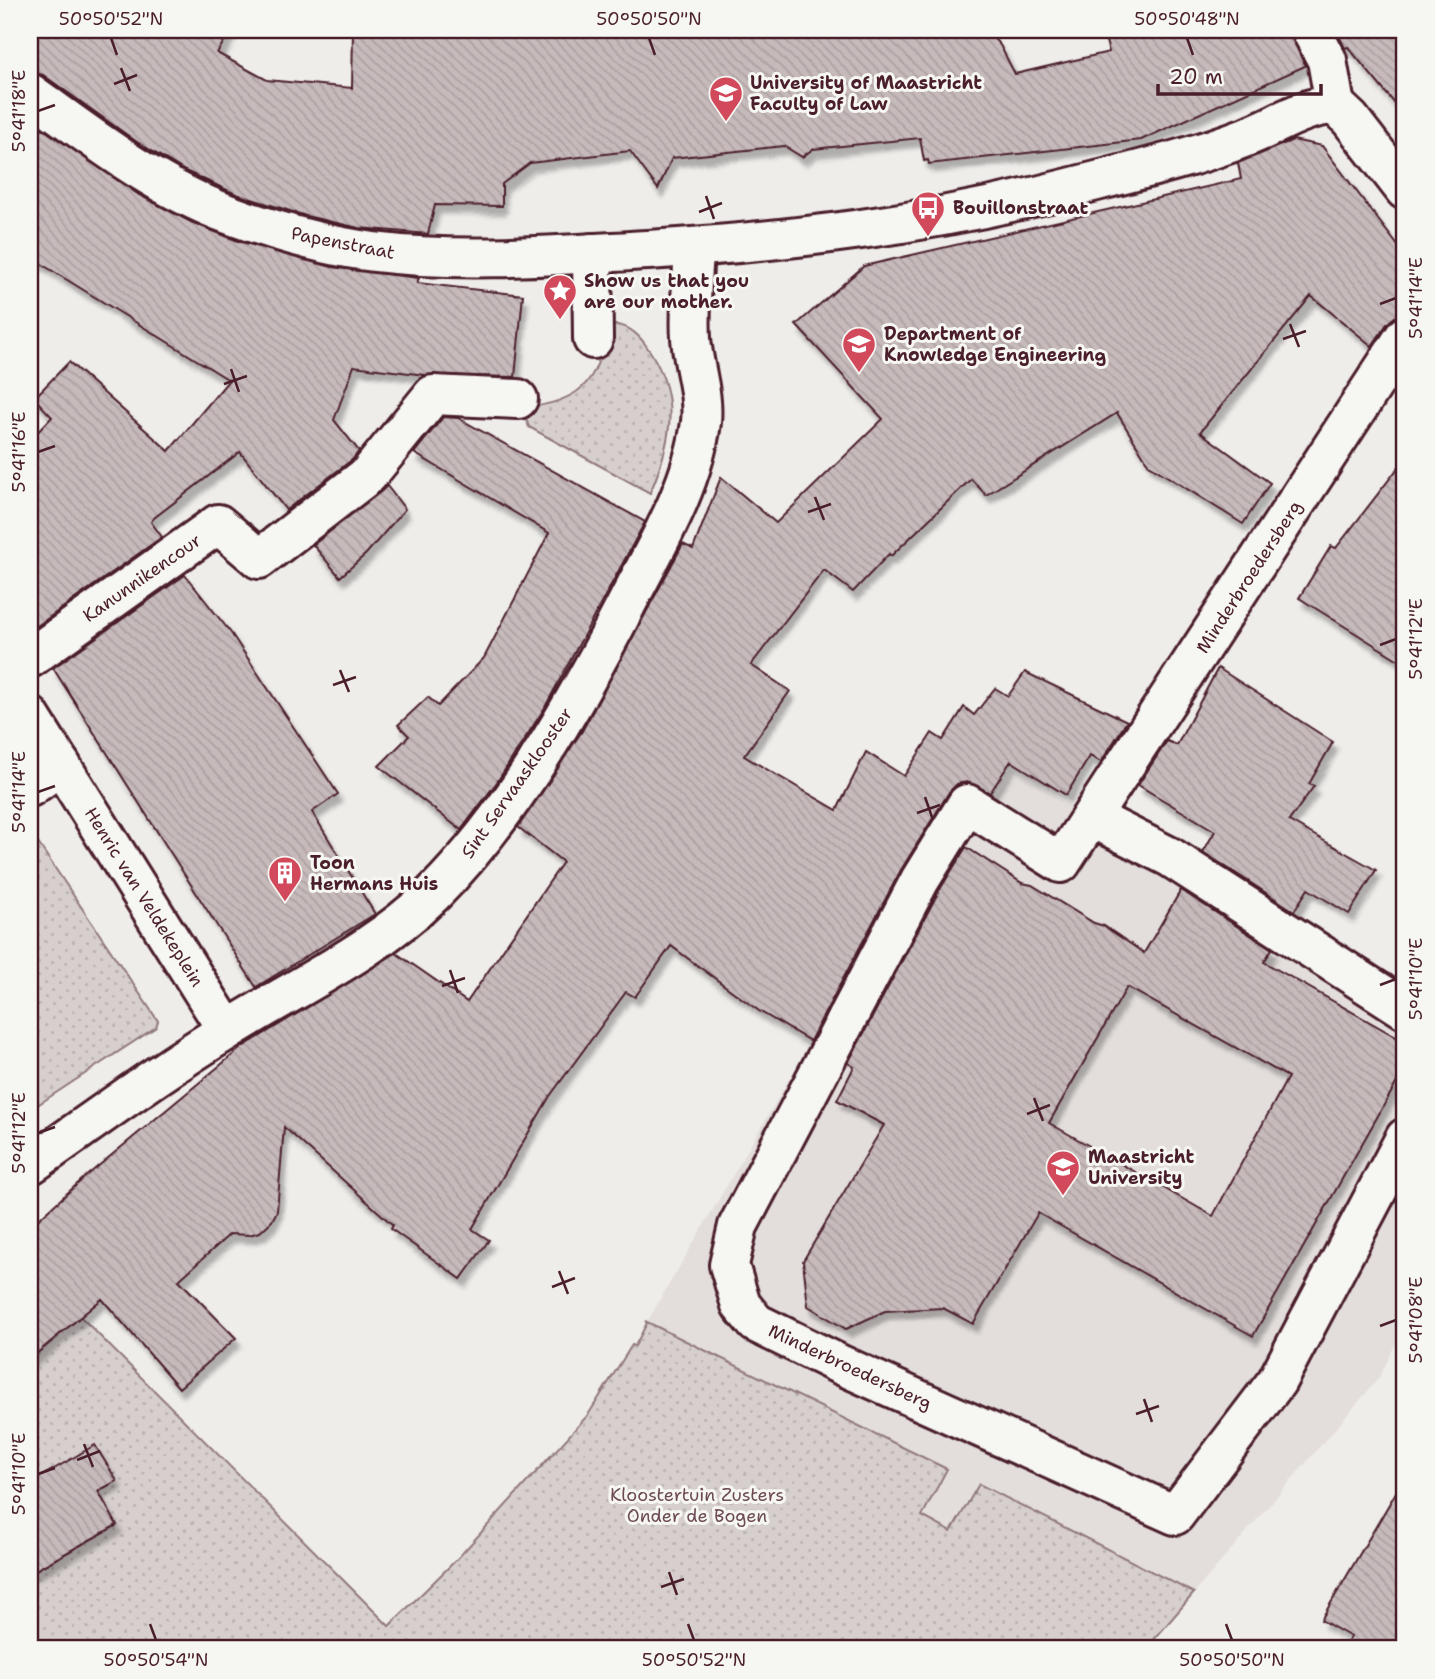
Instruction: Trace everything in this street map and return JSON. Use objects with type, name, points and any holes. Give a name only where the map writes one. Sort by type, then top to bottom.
[{"type":"street","points":[[1311,30],[1327,60],[1335,105],[1350,119],[1405,190]]},
{"type":"street","name":"Papenstraat","points":[[30,93],[160,182],[231,215],[302,237],[373,252],[443,256],[592,253],[694,247]]},
{"type":"street","points":[[694,247],[866,230],[1028,199],[1174,160],[1246,137],[1309,109],[1335,105]]},
{"type":"street","name":"Sint Servaasklooster","points":[[30,1165],[227,1030],[379,937],[432,895],[475,847],[554,734],[598,659],[663,532],[691,464],[701,421],[700,381],[691,339],[694,247]]},
{"type":"street","points":[[592,253],[593,340]]},
{"type":"street","name":"Minderbroedersberg","points":[[1405,336],[1093,818],[1061,863],[967,804],[920,880],[738,1226],[729,1265],[741,1305],[756,1323],[839,1364],[1175,1515],[1277,1381],[1311,1311],[1405,1138]]},
{"type":"street","name":"Kanunnikencour","points":[[30,658],[218,524],[259,559],[368,475],[433,395],[517,399]]},
{"type":"street","name":"Henric van Veldekeplein","points":[[30,716],[227,1030]]},
{"type":"street","points":[[30,787],[61,765]]},
{"type":"street","points":[[1093,818],[1170,857],[1405,1009]]},
{"type":"shaded area","name":"Maastricht University","points":[[1015,769],[1095,822],[1189,872],[1405,1031],[1405,1325],[1379,1378],[1194,1593],[980,1484],[951,1532],[922,1516],[946,1469],[647,1322],[961,785],[971,794],[989,802]]},
{"type":"green space","points":[[614,325],[631,330],[645,344],[664,380],[668,398],[668,435],[650,493],[529,427],[522,408],[557,401],[582,387],[598,363],[605,328]]},
{"type":"green space","points":[[30,831],[158,1021],[156,1027],[30,1110]]},
{"type":"green space","name":"Kloostertuin Zusters Onder de Bogen","points":[[68,1304],[389,1626],[457,1559],[588,1415],[632,1345],[635,1346],[647,1323],[645,1321],[947,1469],[922,1516],[951,1532],[979,1484],[1194,1593],[1146,1649],[757,1649],[729,1643],[702,1649],[30,1649],[30,1573],[117,1525],[98,1491],[116,1481],[96,1447],[30,1483],[30,1359],[58,1337],[46,1322]]},
{"type":"building","points":[[30,30],[231,30],[217,53],[267,80],[352,88],[353,30],[986,30],[1000,45],[1015,74],[1109,52],[1103,30],[1289,30],[1305,66],[1141,140],[929,164],[928,160],[924,161],[920,138],[813,149],[802,157],[784,146],[672,158],[658,189],[630,151],[530,163],[502,184],[502,206],[435,205],[428,234],[359,228],[306,216],[236,194],[185,171],[137,142],[43,75],[30,72]]},
{"type":"building","points":[[1336,30],[1405,30],[1405,116],[1348,47],[1345,48]]},
{"type":"building","points":[[30,120],[139,195],[191,222],[238,241],[332,267],[419,278],[417,283],[523,295],[515,377],[425,375],[354,366],[334,420],[359,451],[353,459],[286,510],[240,452],[154,518],[151,522],[162,537],[30,631],[30,440],[52,417],[34,398],[69,362],[169,451],[229,380],[30,257]]},
{"type":"building","points":[[1293,140],[1322,146],[1405,255],[1405,314],[1395,317],[1387,324],[1372,346],[1311,296],[1200,432],[1270,483],[1243,524],[1149,465],[1117,413],[986,495],[971,479],[891,556],[889,554],[853,592],[824,570],[751,665],[790,691],[744,756],[837,810],[866,752],[904,776],[932,733],[943,740],[964,707],[974,715],[995,688],[1008,696],[1025,672],[1127,721],[1101,762],[1090,756],[1066,795],[1011,761],[990,793],[967,782],[957,784],[949,792],[901,870],[810,1041],[759,1011],[671,946],[635,997],[626,992],[550,1096],[472,1229],[489,1240],[461,1279],[391,1229],[393,1225],[284,1127],[277,1211],[272,1221],[260,1232],[249,1235],[230,1234],[179,1280],[236,1338],[179,1388],[102,1299],[30,1359],[30,1227],[84,1178],[241,1048],[396,953],[467,1002],[563,862],[518,827],[582,731],[683,544],[693,549],[721,477],[776,523],[883,419],[796,325],[864,266],[1241,179],[1238,163]]},
{"type":"building","points":[[443,417],[458,418],[645,522],[544,709],[497,782],[461,830],[379,766],[409,736],[398,725],[428,697],[438,706],[484,658],[549,533],[414,453]]},
{"type":"building","points":[[1405,459],[1405,664],[1299,598],[1331,546],[1336,548]]},
{"type":"building","points":[[387,486],[405,509],[366,554],[340,577],[313,545]]},
{"type":"building","points":[[185,575],[231,633],[338,794],[312,812],[375,914],[256,987],[53,668]]},
{"type":"building","points":[[1218,668],[1333,742],[1309,784],[1314,786],[1289,821],[1376,870],[1349,914],[1308,889],[1294,911],[1203,852],[1215,831],[1138,785],[1167,741],[1177,745]]},
{"type":"building","points":[[966,847],[1022,883],[1032,885],[1094,923],[1104,926],[1144,953],[1181,890],[1272,949],[1264,962],[1405,1042],[1405,1068],[1253,1336],[1038,1213],[973,1324],[943,1308],[885,1311],[846,1329],[808,1306],[803,1261],[884,1125],[837,1100],[854,1067],[848,1063],[939,891]],"holes":[[[1127,987],[1288,1077],[1213,1216],[1049,1123]]]},
{"type":"building","points":[[95,1445],[117,1481],[98,1491],[117,1525],[30,1573],[30,1483]]},
{"type":"building","points":[[1405,1477],[1405,1649],[1343,1649],[1351,1637],[1321,1620]]},
{"type":"place","name":"University of Maastricht Faculty of Law","points":[[726,123]]},
{"type":"place","name":"Bouillonstraat","points":[[928,238]]},
{"type":"place","name":"Show us that you are our mother.","points":[[560,321]]},
{"type":"place","name":"Department of Knowledge Engineering","points":[[859,374]]},
{"type":"place","name":"Toon Hermans Huis","points":[[285,903]]},
{"type":"place","name":"Maastricht University","points":[[1063,1197]]}]
